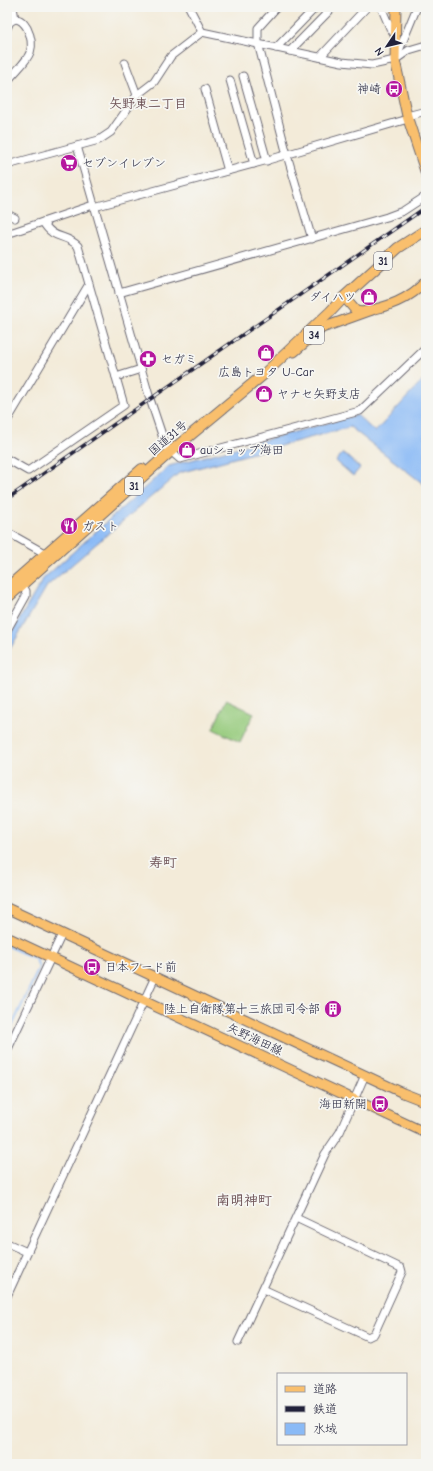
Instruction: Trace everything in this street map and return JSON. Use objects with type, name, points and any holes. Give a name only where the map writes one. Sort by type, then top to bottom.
[{"type":"highway","name":"国道31号","points":[[7,598],[20,581],[46,554],[168,450],[263,375],[344,297],[398,248],[426,230]]},
{"type":"highway","name":"国道31号","points":[[7,588],[20,581],[256,373],[327,308],[344,297]]},
{"type":"main road","points":[[396,7],[395,60],[407,118],[426,174]]},
{"type":"main road","name":"34","points":[[263,375],[322,328],[398,302],[419,289],[426,281]]},
{"type":"main road","name":"34","points":[[344,297],[356,310],[362,312],[372,310]]},
{"type":"main road","name":"矢野海田線","points":[[7,908],[426,1102]]},
{"type":"main road","name":"矢野海田線","points":[[7,937],[354,1098],[426,1134]]},
{"type":"street","points":[[13,7],[15,19]]},
{"type":"street","points":[[189,7],[202,32]]},
{"type":"street","points":[[277,7],[258,28],[258,43],[287,155],[312,239]]},
{"type":"street","points":[[276,48],[316,7]]},
{"type":"street","points":[[290,51],[333,7]]},
{"type":"street","points":[[320,57],[367,7]]},
{"type":"street","points":[[381,7],[390,28],[396,35]]},
{"type":"street","points":[[395,60],[417,7]]},
{"type":"street","points":[[7,28],[10,22],[15,19],[21,20],[33,45],[32,49],[7,82]]},
{"type":"street","points":[[7,165],[99,140],[107,136],[127,111],[136,95],[154,82],[172,56],[202,32],[320,57],[372,65],[395,60],[408,50],[426,45]]},
{"type":"street","points":[[125,64],[136,95]]},
{"type":"street","points":[[243,76],[267,161]]},
{"type":"street","points":[[230,80],[254,164]]},
{"type":"street","points":[[205,89],[228,171]]},
{"type":"street","points":[[7,234],[94,206],[267,161],[426,111]]},
{"type":"street","points":[[77,146],[141,369],[168,450],[180,459],[360,412],[426,348]]},
{"type":"street","points":[[119,293],[387,217],[403,210],[426,196]]},
{"type":"street","points":[[7,214],[15,218]]},
{"type":"street","points":[[7,459],[28,471],[124,405],[78,246],[74,242],[49,232],[43,222]]},
{"type":"street","points":[[7,421],[89,284]]},
{"type":"street","points":[[116,377],[141,369]]},
{"type":"street","points":[[7,532],[46,554]]},
{"type":"street","points":[[7,630],[26,594],[20,581]]},
{"type":"street","points":[[7,598],[16,602],[19,609]]},
{"type":"street","points":[[7,1051],[62,934]]},
{"type":"street","points":[[7,1296],[155,977]]},
{"type":"street","points":[[238,1342],[326,1154],[340,1132],[365,1075]]},
{"type":"street","points":[[263,1288],[368,1337],[374,1334],[402,1272],[401,1268],[296,1218]]},
{"type":"street","points":[[7,1243],[27,1252]]},
{"type":"green space","points":[[226,700],[254,713],[240,742],[213,729]]},
{"type":"water","points":[[426,377],[426,486],[350,427],[179,473],[47,586],[7,654],[7,641],[43,579],[169,466],[357,415],[375,432]]},
{"type":"water","points":[[343,453],[360,468],[353,476],[336,461]]},
{"type":"waterway","points":[[7,946],[36,959],[39,968],[7,1037]]},
{"type":"railway","points":[[7,499],[426,207]]},
{"type":"place","name":"神崎","points":[[394,89]]},
{"type":"place","name":"セブンイレブン","points":[[69,163]]},
{"type":"place","name":"ダイハツ","points":[[369,297]]},
{"type":"place","name":"広島トヨタ U-Car","points":[[266,353]]},
{"type":"place","name":"セガミ","points":[[148,359]]},
{"type":"place","name":"ヤナセ矢野支店","points":[[264,394]]},
{"type":"place","name":"auショップ海田","points":[[187,450]]},
{"type":"place","name":"ガスト","points":[[69,526]]},
{"type":"place","name":"日本フード前","points":[[92,967]]},
{"type":"place","name":"陸上自衛隊第十三旅団司令部","points":[[333,1009]]},
{"type":"place","name":"海田新開","points":[[380,1104]]},
{"type":"district","name":"矢野東二丁目","points":[[148,103]]},
{"type":"district","name":"寿町","points":[[163,862]]},
{"type":"district","name":"南明神町","points":[[244,1200]]}]
